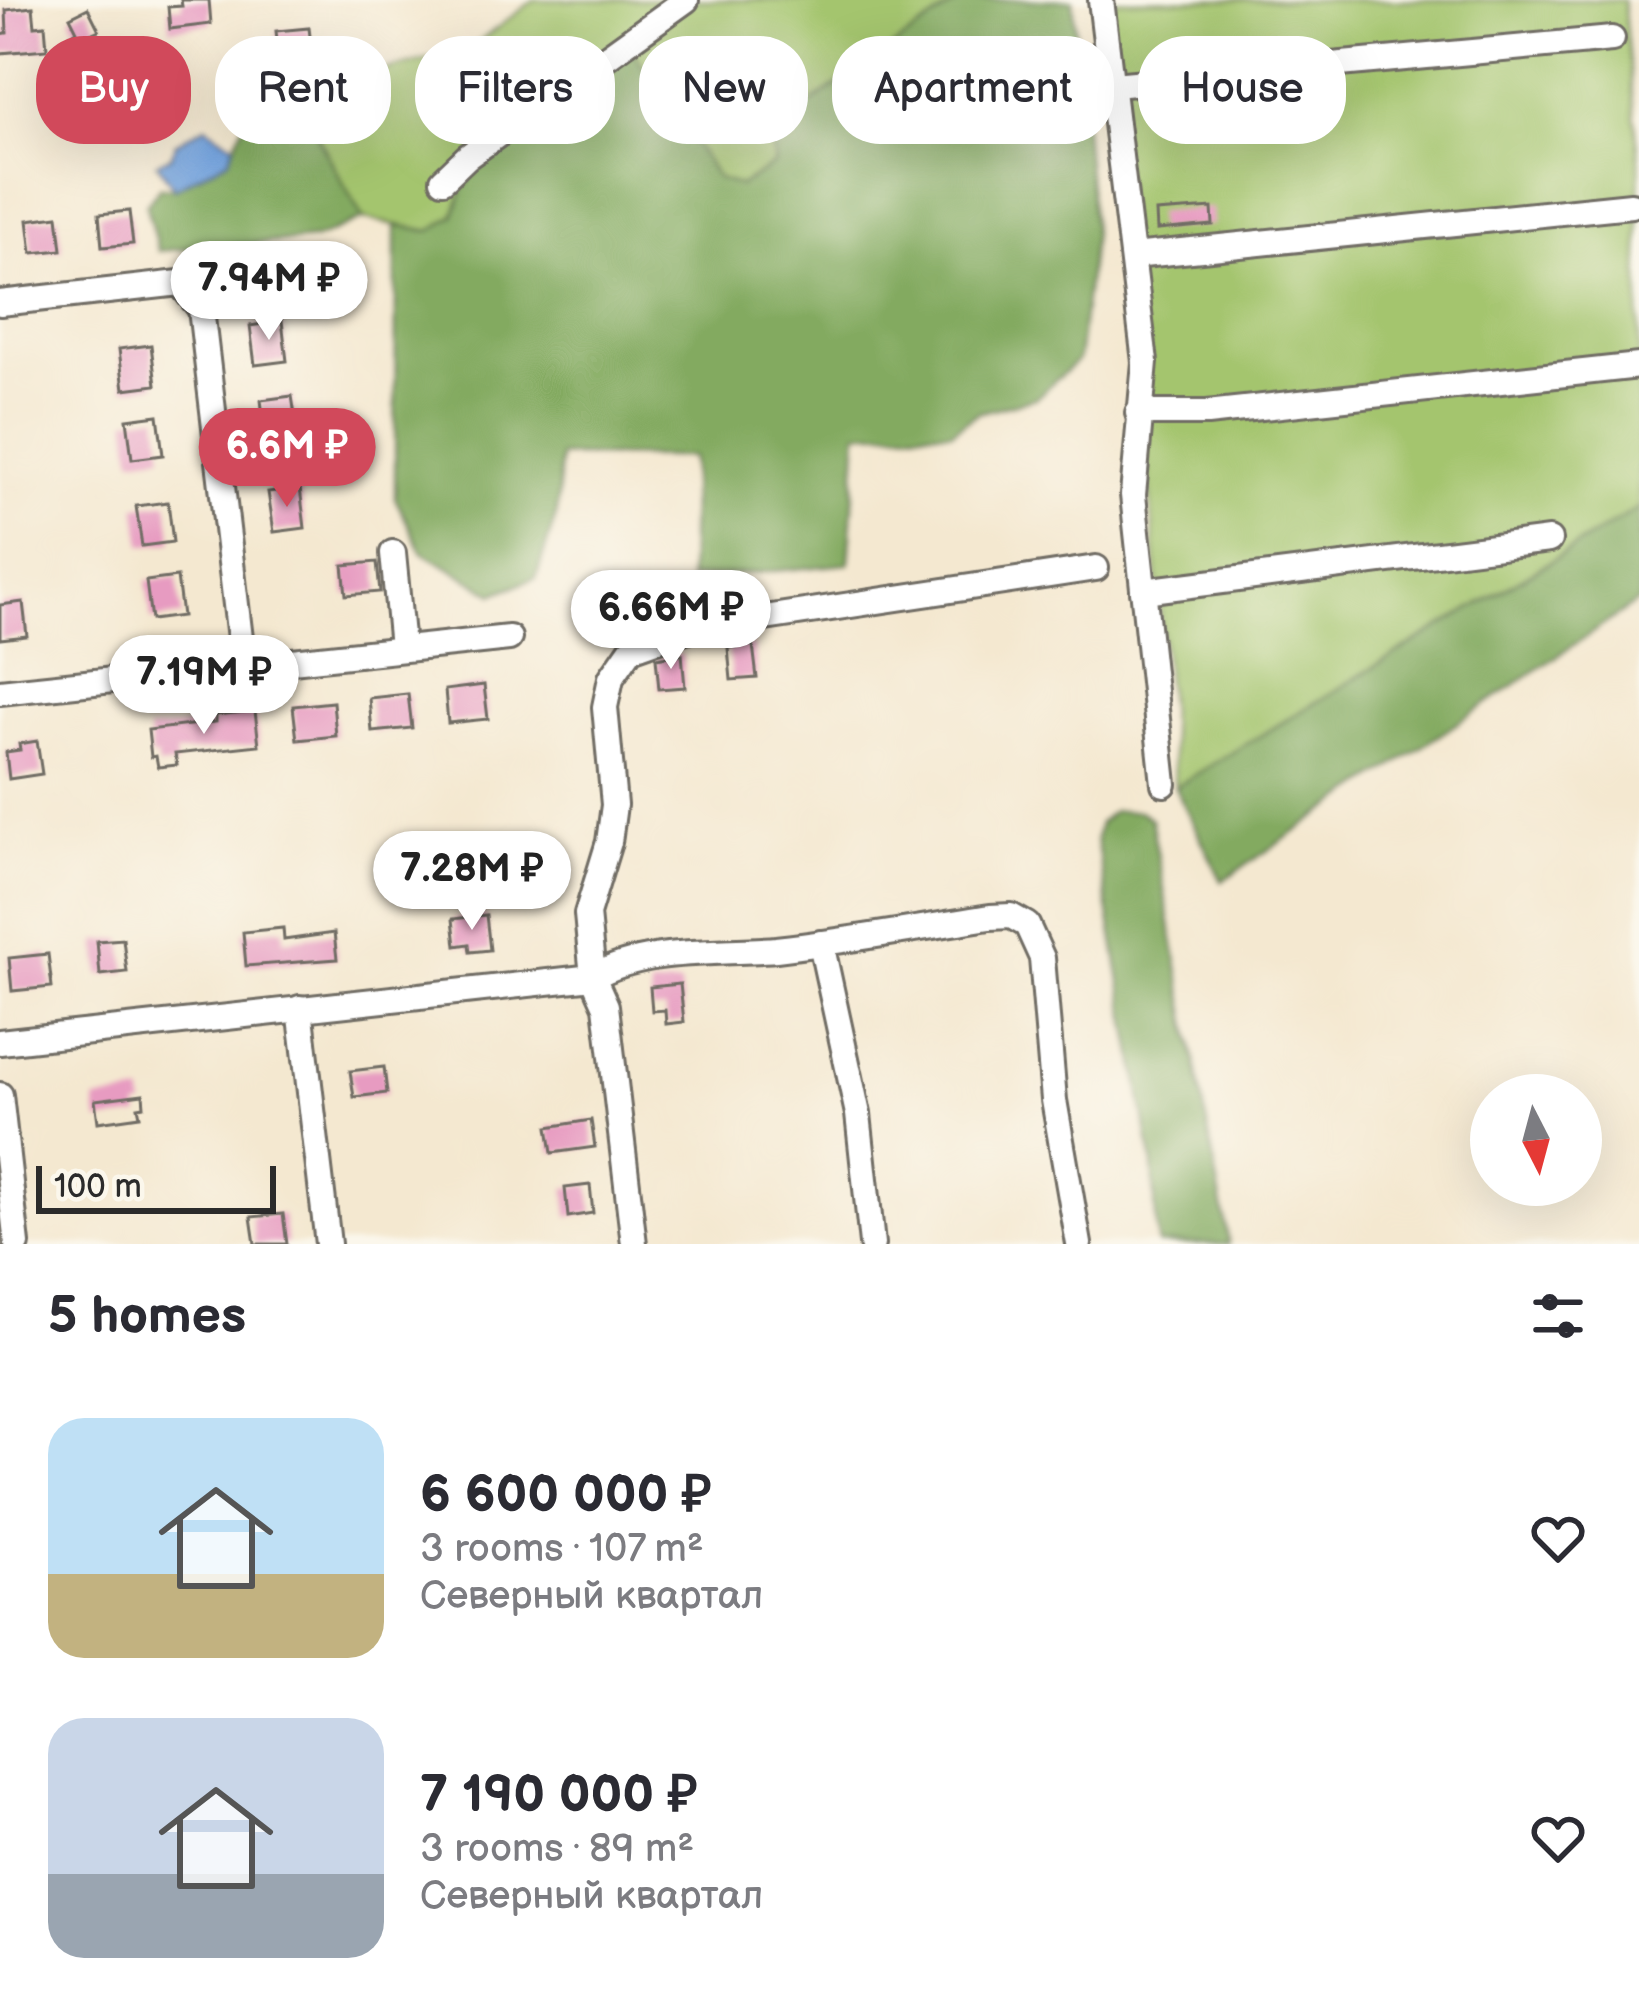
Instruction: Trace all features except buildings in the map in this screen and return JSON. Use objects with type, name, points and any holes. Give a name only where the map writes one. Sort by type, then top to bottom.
[{"type":"street","points":[[443,180],[467,157],[686,0]]},
{"type":"street","points":[[1101,0],[1106,36]]},
{"type":"street","points":[[1114,85],[1612,39]]},
{"type":"street","points":[[1114,94],[1145,362],[1133,495],[1164,784]]},
{"type":"street","points":[[1133,256],[1631,205]]},
{"type":"street","points":[[0,303],[180,283],[202,309],[243,664]]},
{"type":"street","points":[[1138,413],[1207,413],[1639,366]]},
{"type":"street","points":[[1143,591],[1549,540]]},
{"type":"street","points":[[393,553],[402,647]]},
{"type":"street","points":[[634,1244],[610,1029],[602,991],[593,977],[587,914],[609,842],[614,805],[605,707],[611,678],[631,649],[685,630],[1096,568]]},
{"type":"street","points":[[0,692],[508,638]]},
{"type":"street","points":[[0,1042],[593,977],[608,968],[650,959],[821,943],[1011,916],[1027,925],[1042,958],[1054,1100],[1079,1244]]},
{"type":"street","points":[[821,943],[859,1114],[872,1244]]},
{"type":"street","points":[[299,1008],[328,1244]]},
{"type":"street","points":[[0,1095],[17,1244]]},
{"type":"green space","points":[[534,0],[962,0],[909,36],[832,36],[832,88],[808,105],[808,36],[639,36],[639,61],[628,45],[615,54],[615,36],[487,36]]},
{"type":"green space","points":[[962,0],[1073,0],[1076,36],[909,36]]},
{"type":"green space","points":[[1108,0],[1623,0],[1639,161],[1639,508],[1175,787],[1114,36]]},
{"type":"green space","points":[[629,45],[639,60],[639,144],[695,144],[718,179],[740,186],[775,164],[773,144],[808,144],[808,105],[832,88],[832,144],[1085,144],[1093,233],[1078,360],[1036,398],[977,413],[952,431],[858,432],[849,564],[689,579],[692,457],[560,456],[557,513],[536,578],[494,594],[422,552],[395,498],[396,225],[430,231],[454,216],[475,156],[492,144],[615,144],[615,55]]},
{"type":"green space","points":[[415,63],[415,144],[492,144],[475,156],[454,216],[430,231],[363,219],[322,144],[391,144],[391,69]]},
{"type":"green space","points":[[235,144],[322,144],[363,219],[316,239],[158,251],[146,205],[160,187],[175,188],[229,159]]},
{"type":"green space","points":[[694,144],[773,144],[775,164],[740,186],[718,179]]},
{"type":"green space","points":[[1639,508],[1639,601],[1222,881],[1175,787]]},
{"type":"green space","points":[[1113,811],[1139,811],[1151,819],[1229,1244],[1157,1244],[1153,1166],[1096,839],[1099,823]]},
{"type":"water","points":[[206,126],[215,132],[215,144],[235,145],[229,159],[174,188],[157,163],[172,156],[175,144],[191,144],[191,134]]}]
